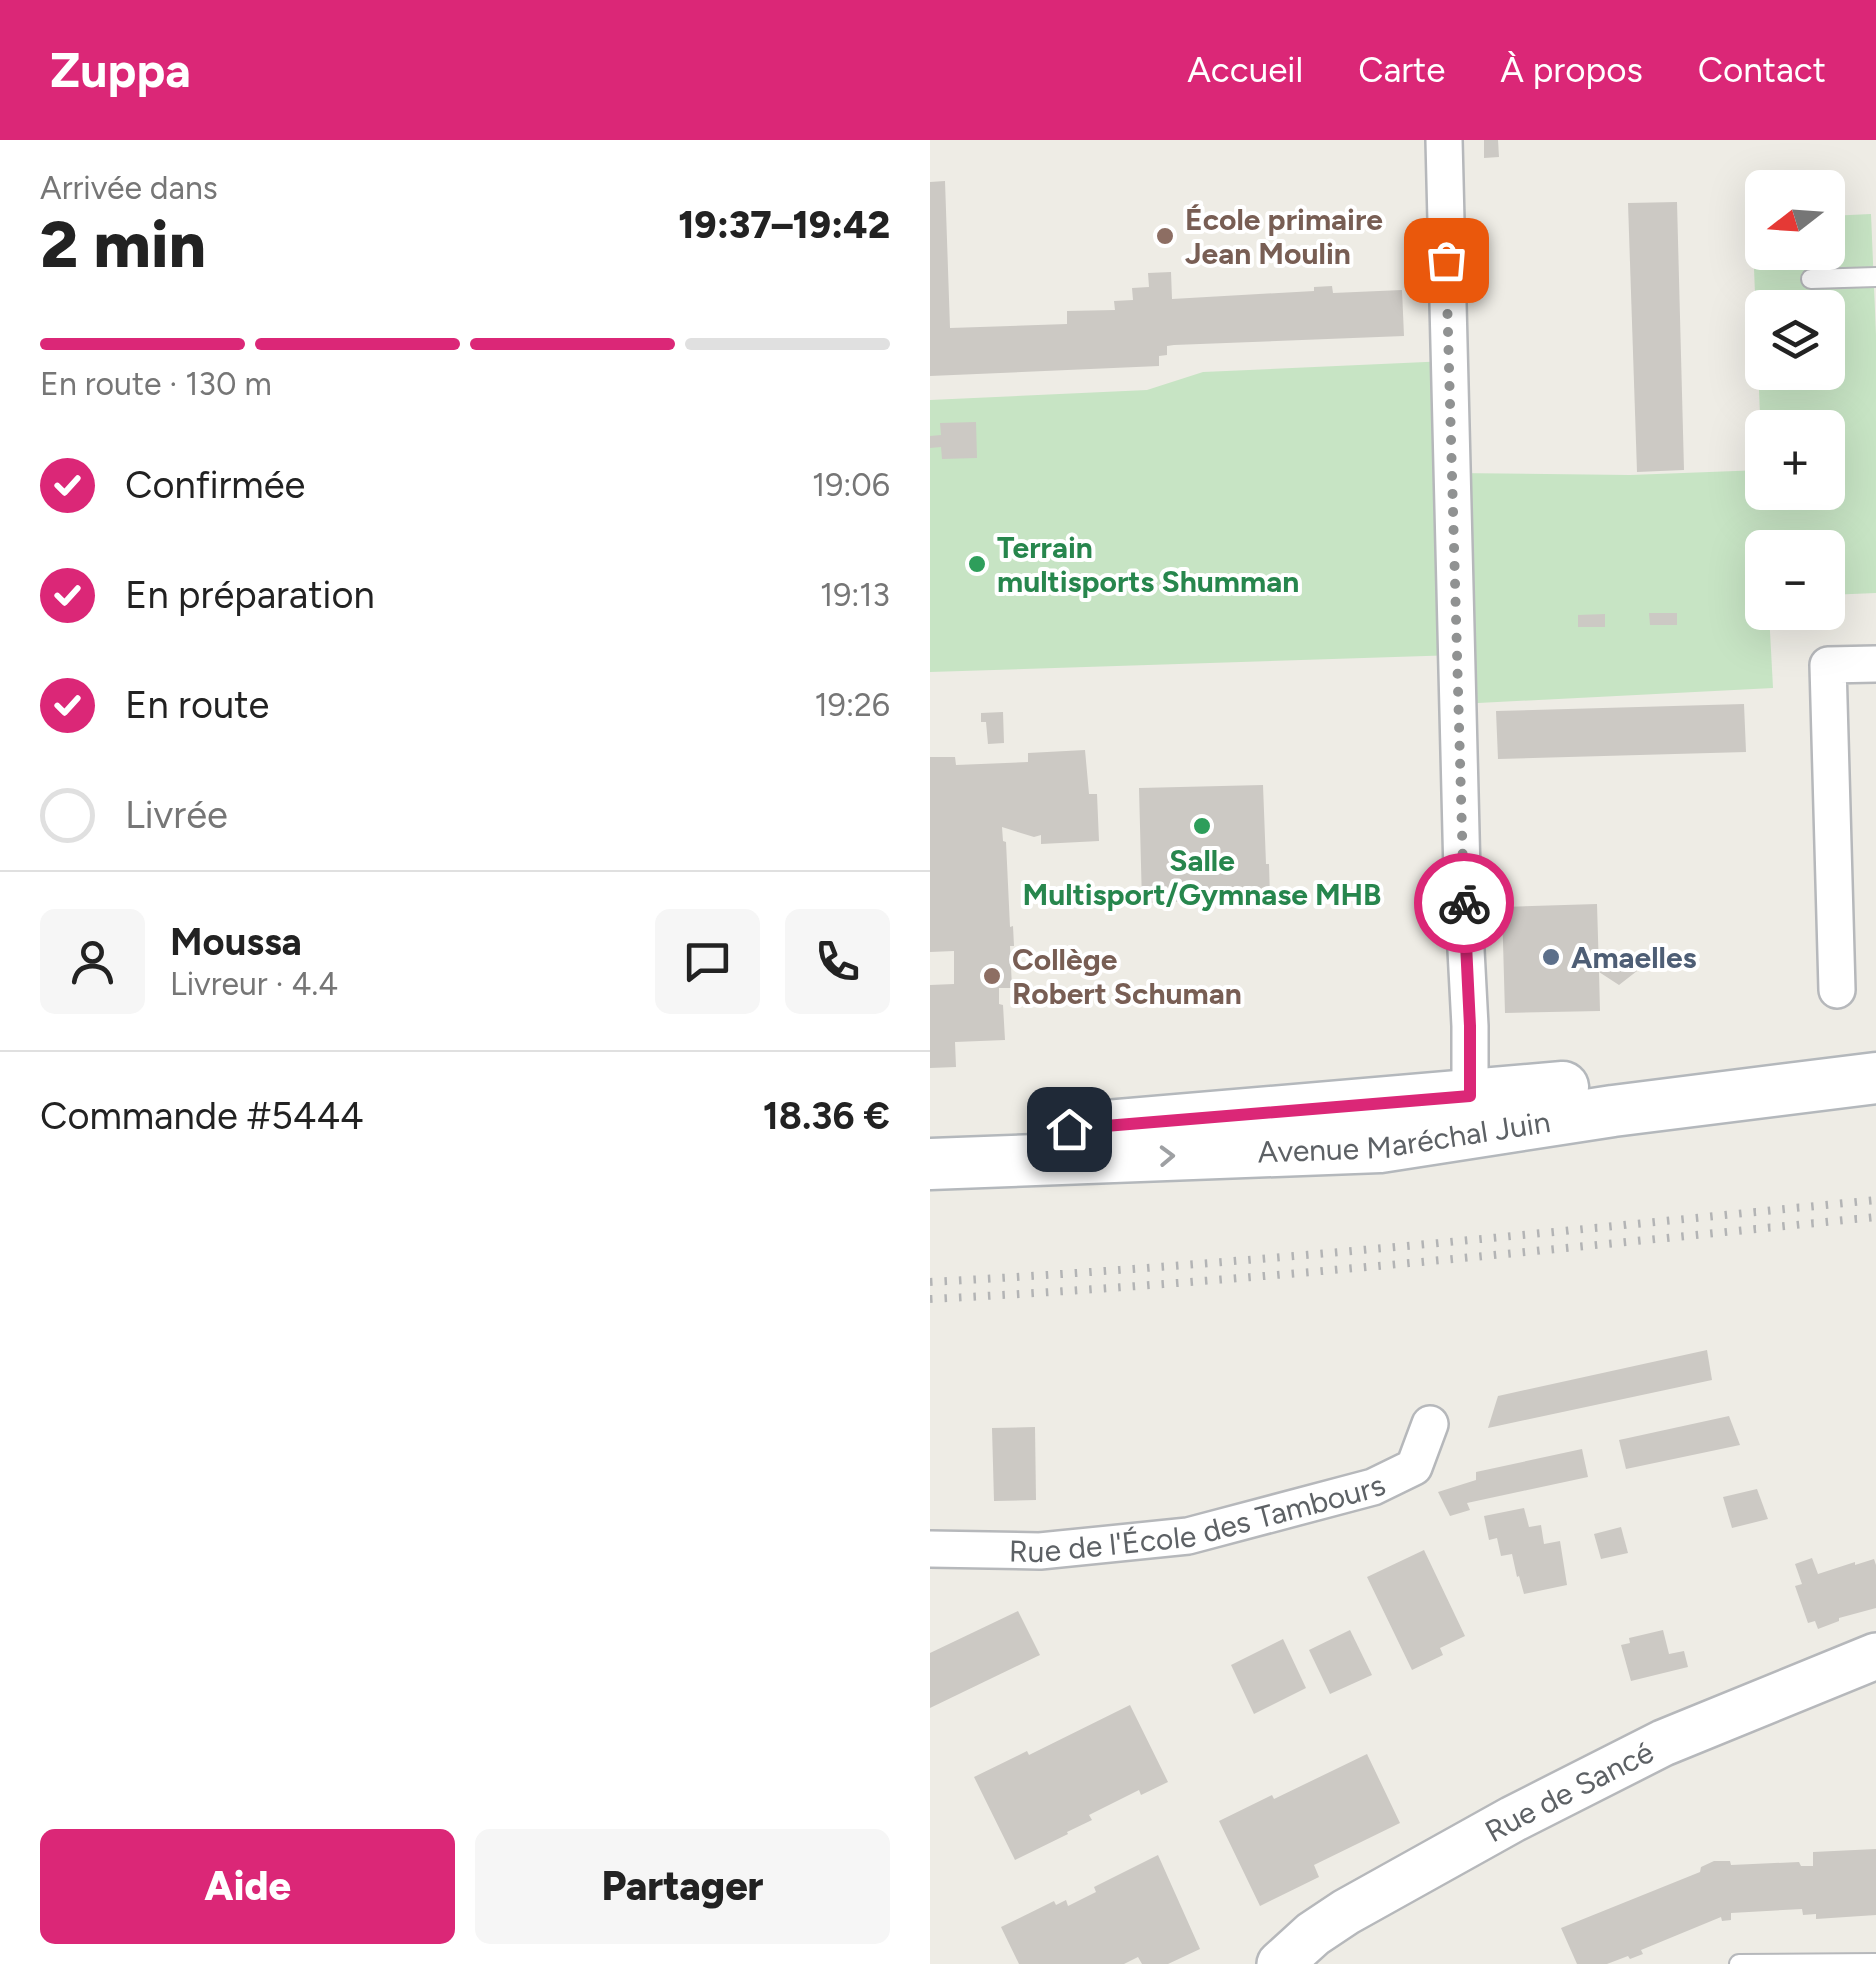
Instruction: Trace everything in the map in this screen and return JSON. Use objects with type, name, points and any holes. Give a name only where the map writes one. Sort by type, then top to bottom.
[{"type":"main road","name":"Avenue Maréchal Juin","points":[[930,1138],[1470,1096],[1876,1052]]},
{"type":"main road","name":"Avenue Maréchal Juin","points":[[930,1164],[1380,1147],[1613,1111],[1876,1078]]},
{"type":"street","points":[[1444,140],[1470,1096]]},
{"type":"street","points":[[1837,990],[1828,665],[1876,664]]},
{"type":"street","name":"Rue de l'École des Tambours","points":[[930,1550],[1040,1551],[1188,1536],[1373,1487],[1414,1467],[1430,1424]]},
{"type":"street","name":"Rue de Sancé","points":[[1280,1964],[1313,1934],[1346,1912],[1513,1819],[1663,1743],[1876,1656]]},
{"type":"lane","points":[[1812,279],[1876,277]]},
{"type":"lane","points":[[1739,1964],[1876,1963]]},
{"type":"green space","points":[[1871,214],[1876,335],[1876,593],[1845,594],[1845,530],[1745,530],[1745,630],[1770,630],[1773,688],[1459,704],[1457,655],[930,672],[930,400],[1147,390],[1203,372],[1448,361],[1453,473],[1630,475],[1745,471],[1745,510],[1845,510],[1845,410],[1760,410],[1759,390],[1845,390],[1845,290],[1755,290],[1754,270],[1845,270],[1845,215]]},
{"type":"building","points":[[1484,140],[1498,140],[1499,157],[1484,158]]},
{"type":"building","points":[[945,181],[950,328],[1067,324],[1067,311],[1115,310],[1114,301],[1133,300],[1132,288],[1149,287],[1148,273],[1171,272],[1172,299],[1314,291],[1314,287],[1332,286],[1333,293],[1402,290],[1404,336],[1174,345],[1167,346],[1167,355],[1159,356],[1159,366],[930,376],[930,182]]},
{"type":"building","points":[[1677,202],[1684,470],[1637,472],[1628,203]]},
{"type":"building","points":[[976,422],[977,458],[942,459],[941,447],[930,448],[930,436],[941,435],[940,423]]},
{"type":"building","points":[[1649,613],[1677,613],[1677,625],[1650,625]]},
{"type":"building","points":[[1605,614],[1605,627],[1578,627],[1578,615]]},
{"type":"building","points":[[1744,704],[1746,752],[1498,759],[1496,711]]},
{"type":"building","points":[[1003,712],[1004,743],[988,744],[981,713]]},
{"type":"building","points":[[1085,750],[1089,794],[1097,794],[1099,841],[1041,844],[1041,835],[1034,837],[1002,827],[1014,946],[1010,946],[1012,988],[999,988],[1005,1040],[955,1042],[956,1067],[930,1068],[930,985],[954,984],[954,951],[930,952],[930,757],[955,757],[956,765],[1028,762],[1028,753]]},
{"type":"building","name":"Salle Multisport/Gymnase MHB","points":[[1263,785],[1270,899],[1142,903],[1139,788]]},
{"type":"building","points":[[1597,904],[1599,971],[1617,957],[1637,971],[1619,985],[1599,972],[1600,1011],[1505,1013],[1502,907]]},
{"type":"building","points":[[1707,1350],[1712,1380],[1488,1428],[1498,1396]]},
{"type":"building","points":[[1729,1416],[1740,1445],[1626,1469],[1619,1440]]},
{"type":"building","points":[[1035,1427],[1036,1500],[994,1501],[992,1428]]},
{"type":"building","points":[[1582,1449],[1588,1477],[1467,1503],[1470,1510],[1450,1516],[1438,1492],[1476,1480],[1476,1472]]},
{"type":"building","points":[[1757,1489],[1768,1519],[1732,1528],[1723,1497]]},
{"type":"building","points":[[1524,1508],[1529,1527],[1541,1525],[1544,1544],[1560,1541],[1567,1585],[1524,1594],[1512,1554],[1501,1556],[1497,1538],[1489,1540],[1484,1516]]},
{"type":"building","points":[[1621,1527],[1628,1553],[1601,1559],[1594,1534]]},
{"type":"building","points":[[1424,1550],[1465,1636],[1440,1648],[1443,1655],[1412,1670],[1367,1577]]},
{"type":"building","points":[[1812,1558],[1818,1574],[1874,1559],[1876,1608],[1839,1618],[1818,1629],[1815,1621],[1808,1623],[1795,1586],[1802,1584],[1795,1564]]},
{"type":"building","points":[[1018,1611],[1040,1655],[930,1708],[930,1653]]},
{"type":"building","points":[[1350,1630],[1372,1675],[1330,1694],[1309,1650]]},
{"type":"building","points":[[1663,1630],[1669,1654],[1684,1651],[1688,1667],[1631,1681],[1621,1645],[1630,1643],[1629,1638]]},
{"type":"building","points":[[1283,1639],[1306,1688],[1254,1714],[1231,1665]]},
{"type":"building","points":[[1130,1705],[1168,1782],[1141,1795],[1139,1790],[1089,1815],[1092,1820],[1015,1860],[974,1777],[1027,1751],[1029,1755]]},
{"type":"building","points":[[1367,1754],[1400,1823],[1314,1865],[1319,1877],[1260,1906],[1219,1821]]},
{"type":"building","points":[[1876,1849],[1876,1915],[1816,1919],[1816,1914],[1803,1915],[1802,1909],[1731,1913],[1731,1920],[1722,1921],[1721,1917],[1641,1950],[1643,1954],[1607,1964],[1577,1964],[1561,1928],[1700,1872],[1701,1867],[1714,1861],[1730,1861],[1731,1865],[1799,1862],[1801,1866],[1813,1866],[1813,1852]]},
{"type":"building","points":[[1158,1855],[1200,1949],[1168,1964],[1142,1964],[1138,1957],[1124,1964],[1019,1964],[1001,1927],[1054,1901],[1056,1905],[1066,1900],[1068,1906],[1096,1892],[1094,1887]]},
{"type":"railway","points":[[930,1282],[1285,1257],[1876,1200]]},
{"type":"railway","points":[[930,1299],[1285,1274],[1876,1217]]},
{"type":"way so far","points":[[1446,260],[1464,903]]},
{"type":"place","name":"École primaire Jean Moulin","points":[[1165,236]]},
{"type":"place","name":"Terrain multisports Shumman","points":[[977,564]]},
{"type":"place","name":"Salle Multisport/Gymnase MHB","points":[[1202,826]]},
{"type":"place","name":"Amaelles","points":[[1551,957]]},
{"type":"place","name":"Collège Robert Schuman","points":[[992,976]]},
{"type":"route","points":[[1069,1129],[1470,1096],[1464,903]]}]
